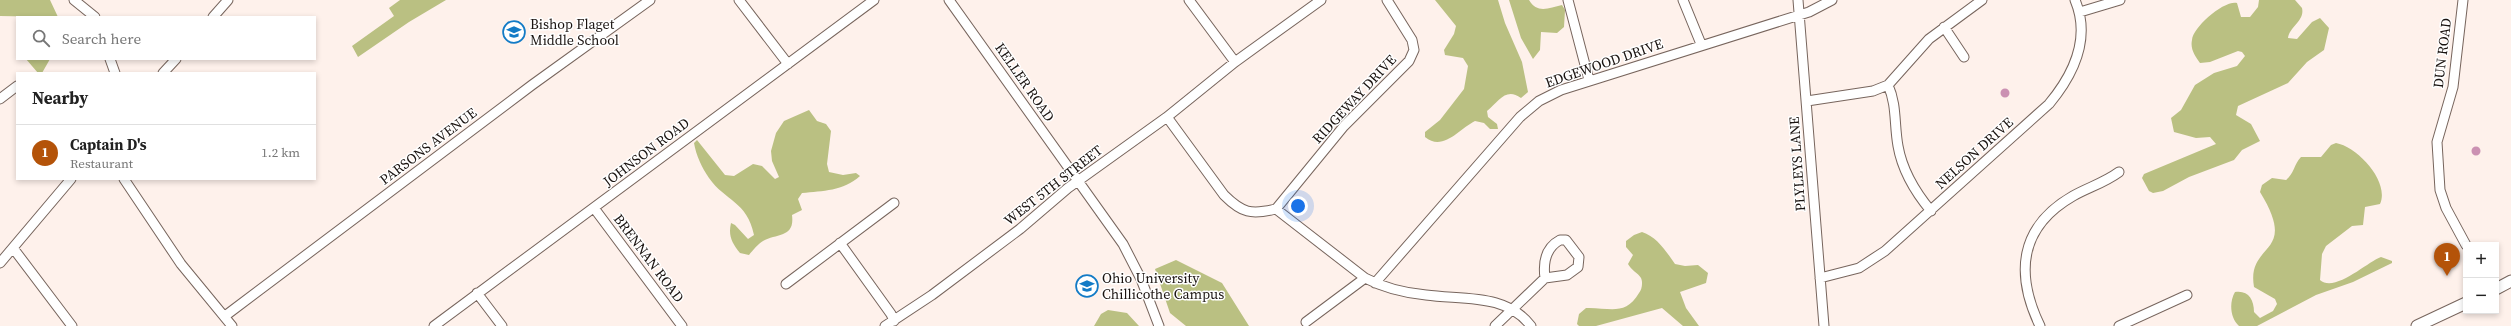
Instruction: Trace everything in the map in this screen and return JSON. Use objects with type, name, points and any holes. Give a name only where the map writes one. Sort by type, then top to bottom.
[{"type":"main road","points":[[2499,287],[2511,281]]},
{"type":"main road","points":[[2417,326],[2463,304]]},
{"type":"street","points":[[74,0],[94,16]]},
{"type":"street","points":[[214,16],[228,0]]},
{"type":"street","name":"PARSONS AVENUE","points":[[225,316],[532,85],[650,0]]},
{"type":"street","points":[[740,0],[788,64]]},
{"type":"street","name":"JOHNSON ROAD","points":[[434,326],[874,0]]},
{"type":"street","name":"KELLER ROAD","points":[[949,0],[1123,244],[1141,279],[1159,326]]},
{"type":"street","points":[[1190,0],[1235,62],[1321,0]]},
{"type":"street","name":"RIDGEWAY DRIVE","points":[[1276,209],[1344,126],[1409,61],[1414,50],[1412,40],[1387,0]]},
{"type":"street","points":[[1568,0],[1589,80]]},
{"type":"street","points":[[1683,0],[1701,44]]},
{"type":"street","name":"PLYLEYS LANE","points":[[1798,0],[1824,326]]},
{"type":"street","name":"EDGEWOOD DRIVE","points":[[1375,283],[1528,109],[1550,95],[1589,80],[1701,44],[1799,15],[1832,0]]},
{"type":"street","points":[[1807,101],[1873,91],[1888,85],[1929,38],[1982,0]]},
{"type":"street","name":"NELSON DRIVE","points":[[1820,278],[1846,273],[1872,261],[1931,211],[2049,104],[2066,84],[2074,69],[2079,50],[2082,32],[2080,12],[2075,0]]},
{"type":"street","points":[[2080,12],[2120,0]]},
{"type":"street","name":"DUN ROAD","points":[[2463,0],[2454,87],[2437,142],[2440,190],[2446,208],[2464,242]]},
{"type":"street","points":[[1944,27],[1964,57]]},
{"type":"street","points":[[110,60],[115,72]]},
{"type":"street","points":[[165,72],[175,60]]},
{"type":"street","name":"WEST 5TH STREET","points":[[885,326],[894,322],[1020,229],[1078,182],[1167,117],[1235,62]]},
{"type":"street","points":[[1888,85],[1894,101],[1898,146],[1902,162],[1911,181],[1931,211]]},
{"type":"street","points":[[0,99],[16,87]]},
{"type":"street","points":[[1167,117],[1224,195],[1235,206],[1246,212],[1261,213],[1276,209],[1365,278],[1375,283],[1427,296],[1478,299],[1513,309],[1525,318],[1531,326]]},
{"type":"street","points":[[2040,326],[2030,306],[2025,284],[2024,261],[2033,235],[2050,214],[2063,203],[2074,196],[2107,181],[2119,172]]},
{"type":"street","points":[[0,263],[71,180]]},
{"type":"street","points":[[125,180],[181,264],[232,326]]},
{"type":"street","points":[[786,284],[894,203]]},
{"type":"street","name":"BRENNAN ROAD","points":[[594,208],[682,326]]},
{"type":"street","points":[[1495,326],[1545,278],[1567,275],[1578,267],[1579,257],[1566,240],[1560,240],[1550,247],[1546,258],[1545,278]]},
{"type":"street","points":[[840,243],[891,314],[894,322]]},
{"type":"street","points":[[13,248],[72,326]]},
{"type":"street","points":[[1306,322],[1365,278]]},
{"type":"street","points":[[477,293],[502,326]]},
{"type":"street","points":[[2119,326],[2187,295]]},
{"type":"green space","points":[[0,0],[50,0],[58,16],[16,16],[0,16]]},
{"type":"green space","points":[[400,0],[446,0],[409,22],[358,57],[352,46],[394,16],[389,8]]},
{"type":"green space","points":[[1435,0],[1498,0],[1505,23],[1522,62],[1528,92],[1521,98],[1516,95],[1507,95],[1487,111],[1488,117],[1497,124],[1498,129],[1490,129],[1484,123],[1475,121],[1445,141],[1432,141],[1425,137],[1425,132],[1440,120],[1464,89],[1468,66],[1463,58],[1445,55],[1444,50],[1454,34],[1456,26]]},
{"type":"green space","points":[[1509,0],[1529,0],[1540,9],[1562,5],[1565,10],[1564,27],[1557,33],[1541,32],[1540,50],[1533,59],[1521,38]]},
{"type":"green space","points":[[2259,0],[2295,0],[2302,8],[2301,16],[2291,30],[2288,38],[2297,39],[2312,22],[2320,18],[2329,28],[2324,50],[2307,62],[2288,83],[2238,106],[2236,115],[2251,124],[2260,141],[2242,150],[2234,160],[2189,177],[2163,191],[2153,193],[2149,191],[2142,178],[2144,174],[2216,144],[2210,137],[2196,138],[2174,132],[2171,118],[2181,110],[2195,85],[2214,73],[2237,66],[2245,56],[2242,52],[2238,51],[2210,62],[2200,63],[2192,49],[2192,40],[2198,28],[2217,10],[2231,3],[2237,3],[2241,17],[2250,17],[2258,7]]},
{"type":"green space","points":[[27,60],[49,60],[43,72],[37,72]]},
{"type":"green space","points":[[809,110],[817,121],[826,124],[831,131],[827,164],[829,172],[843,175],[856,173],[860,176],[847,185],[825,191],[802,193],[798,199],[802,210],[792,215],[791,228],[788,231],[784,234],[763,241],[757,245],[749,255],[740,253],[731,239],[731,223],[735,225],[748,239],[754,235],[751,224],[741,208],[715,186],[709,178],[696,152],[694,143],[697,140],[725,175],[734,176],[753,164],[762,166],[775,179],[779,177],[772,161],[771,151],[776,133],[784,121]]},
{"type":"green space","points":[[2336,143],[2354,151],[2370,167],[2376,176],[2382,195],[2380,204],[2365,207],[2363,225],[2352,226],[2326,246],[2322,254],[2320,280],[2326,283],[2334,283],[2342,280],[2381,257],[2392,261],[2392,263],[2353,282],[2316,295],[2257,326],[2239,326],[2234,319],[2231,310],[2235,292],[2243,292],[2249,296],[2253,303],[2254,312],[2260,318],[2273,311],[2277,304],[2275,299],[2254,287],[2254,272],[2257,262],[2274,238],[2275,228],[2271,213],[2260,192],[2262,185],[2272,178],[2286,180],[2291,175],[2301,157],[2321,157],[2331,145]]},
{"type":"green space","points":[[1642,232],[1657,241],[1665,249],[1675,264],[1685,266],[1698,265],[1708,273],[1706,283],[1680,292],[1686,308],[1699,326],[1683,326],[1662,308],[1596,326],[1579,326],[1577,324],[1579,314],[1586,308],[1622,308],[1634,300],[1640,292],[1642,280],[1628,264],[1633,255],[1626,247],[1626,241],[1634,235]]},
{"type":"green space","points":[[1176,260],[1222,283],[1249,326],[1186,326],[1170,313],[1155,269]]},
{"type":"green space","points":[[1108,310],[1127,313],[1139,326],[1094,326],[1101,314]]},
{"type":"shaded area","points":[[2003,89],[2007,89],[2009,93],[2007,97],[2003,97],[2001,95],[2001,91]]},
{"type":"shaded area","points":[[2474,147],[2478,147],[2480,151],[2478,155],[2474,155],[2472,153],[2472,149]]},
{"type":"place","name":"Bishop Flaget Middle School","points":[[514,32]]},
{"type":"place","name":"Captain D's","points":[[2447,276]]},
{"type":"place","name":"Ohio University Chillicothe Campus","points":[[1087,286]]}]
